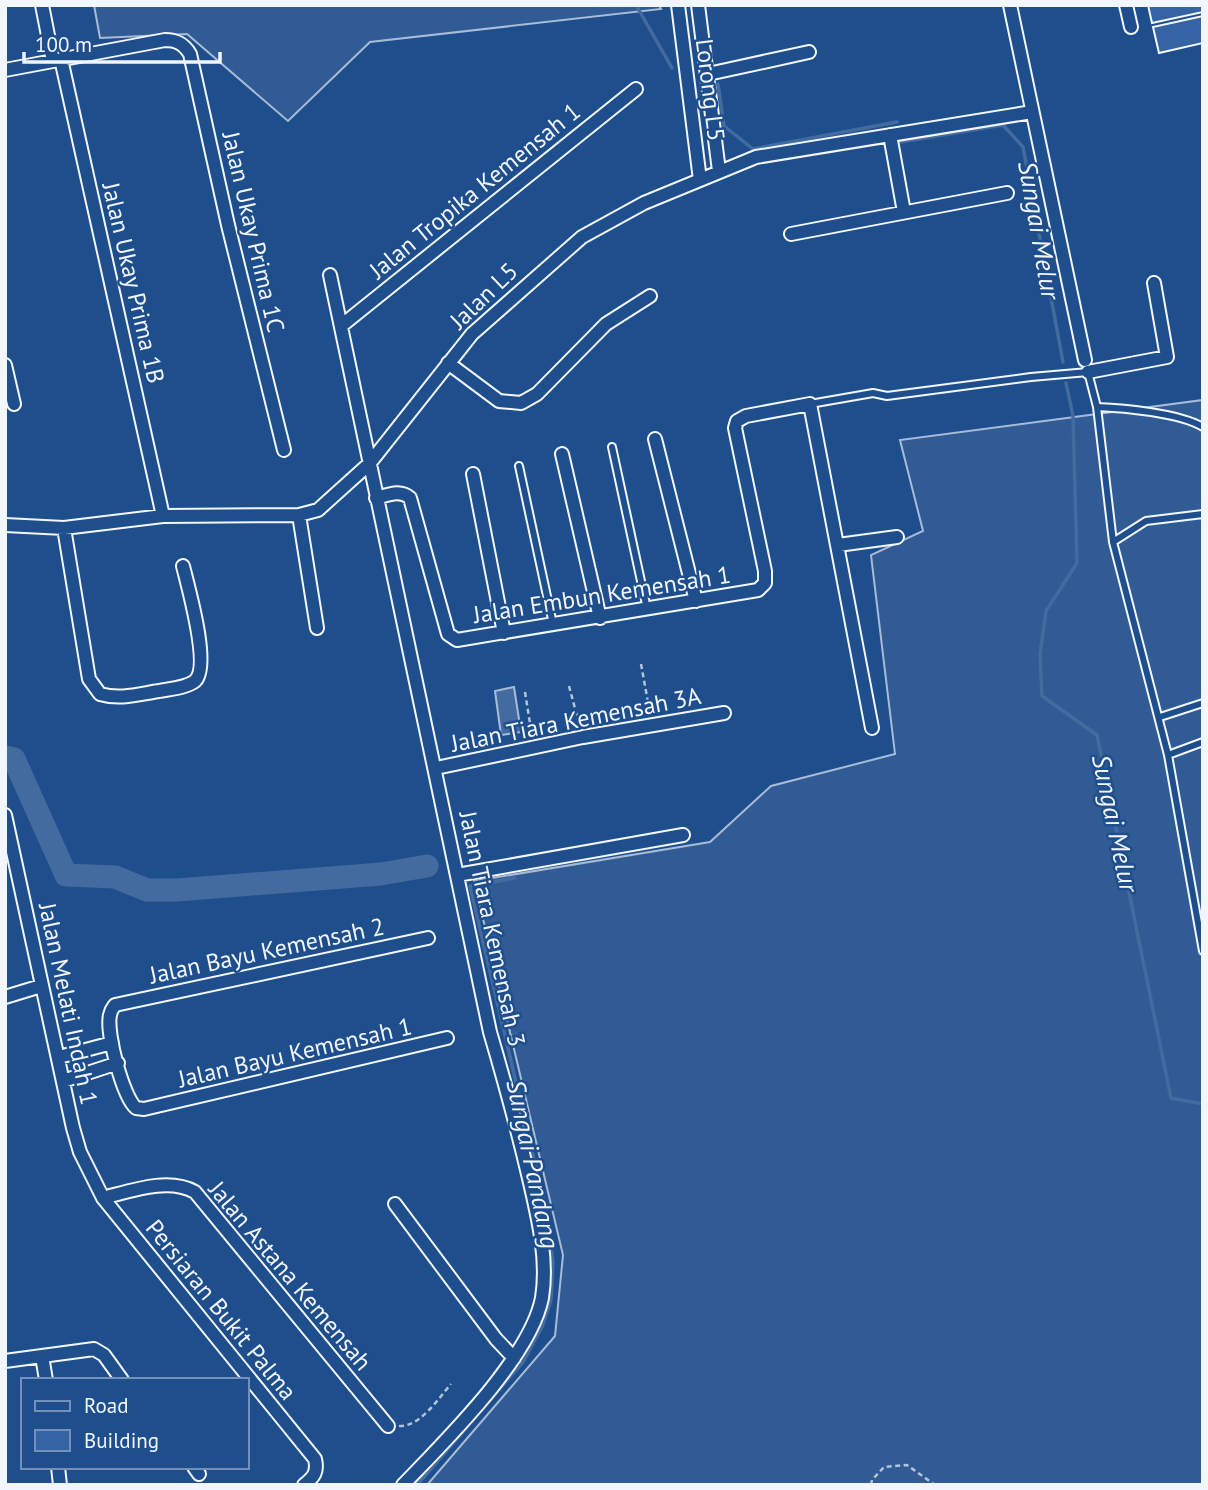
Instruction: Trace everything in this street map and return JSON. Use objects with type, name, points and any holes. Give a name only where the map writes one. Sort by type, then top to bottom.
[{"type":"street","name":"Jalan Ukay Prima 1B","points":[[42,5],[163,516]]},
{"type":"street","name":"Lorong L5","points":[[678,5],[700,180]]},
{"type":"street","name":"Lorong L5","points":[[698,5],[719,171]]},
{"type":"street","points":[[1010,5],[1087,366],[1167,357],[1154,283]]},
{"type":"street","points":[[1126,5],[1131,27]]},
{"type":"street","name":"Jalan Ukay Prima 1C","points":[[57,60],[165,40],[186,47],[190,54],[228,225],[284,450]]},
{"type":"street","name":"Lorong L5","points":[[708,74],[809,52]]},
{"type":"street","points":[[5,70],[57,60]]},
{"type":"street","name":"Jalan Tropika Kemensah 1","points":[[341,326],[636,89]]},
{"type":"street","name":"Jalan L5","points":[[5,525],[64,527],[163,516],[299,515],[318,510],[369,464],[472,334],[582,237],[644,202],[756,157],[1032,112]]},
{"type":"street","points":[[890,135],[904,212]]},
{"type":"street","points":[[791,234],[1007,193]]},
{"type":"street","name":"Jalan Tiara Kemensah 3","points":[[330,275],[490,1032],[522,1147],[540,1227],[544,1262],[541,1298],[532,1326],[514,1358],[467,1416],[403,1485]]},
{"type":"street","points":[[448,363],[499,401],[514,404],[528,401],[572,361],[606,324],[650,296]]},
{"type":"street","points":[[5,365],[14,404]]},
{"type":"street","points":[[810,404],[872,728]]},
{"type":"street","name":"Jalan Embun Kemensah 1","points":[[376,498],[397,493],[406,494],[410,498],[448,634],[457,640],[758,590],[765,583],[765,578],[735,428],[737,421],[746,416],[810,404]]},
{"type":"street","points":[[655,439],[695,601]]},
{"type":"street","points":[[562,454],[600,618]]},
{"type":"street","points":[[473,474],[504,634]]},
{"type":"street","points":[[299,515],[317,628]]},
{"type":"street","points":[[64,527],[89,679],[100,694],[118,698],[177,688],[193,683],[199,675],[202,658],[184,566]]},
{"type":"street","points":[[838,545],[897,537]]},
{"type":"street","name":"Jalan Tiara Kemensah 3A","points":[[436,768],[533,746],[724,713]]},
{"type":"street","name":"Jalan Melati Indah 1","points":[[5,815],[80,1152],[103,1198]]},
{"type":"street","points":[[457,875],[683,835]]},
{"type":"street","name":"Jalan Bayu Kemensah 2","points":[[112,1043],[110,1016],[115,1005],[428,938]]},
{"type":"street","points":[[5,997],[41,986]]},
{"type":"street","name":"Jalan Bayu Kemensah 1","points":[[118,1063],[131,1104],[136,1108],[152,1108],[447,1038]]},
{"type":"street","points":[[58,1057],[112,1043],[118,1063],[63,1081]]},
{"type":"street","name":"Jalan Astana Kemensah","points":[[103,1198],[139,1189],[161,1187],[187,1188],[195,1192],[388,1426]]},
{"type":"street","name":"Persiaran Bukit Palma","points":[[103,1198],[306,1447],[317,1467],[314,1476],[304,1485]]},
{"type":"street","points":[[395,1204],[496,1339],[514,1358]]},
{"type":"street","points":[[5,1361],[94,1349],[104,1355],[121,1378]]},
{"type":"street","points":[[42,1356],[46,1378]]},
{"type":"lane","points":[[810,404],[873,393],[887,396],[1087,366],[1097,407],[1113,542],[1160,717],[1203,951]]},
{"type":"lane","points":[[1097,407],[1148,413],[1203,426]]},
{"type":"lane","points":[[612,447],[647,609]]},
{"type":"lane","points":[[519,466],[553,624]]},
{"type":"lane","points":[[1113,542],[1146,521],[1203,513]]},
{"type":"lane","points":[[1160,717],[1203,703]]},
{"type":"lane","points":[[1168,755],[1203,742]]},
{"type":"path","points":[[641,664],[652,726]]},
{"type":"path","points":[[569,686],[583,737]]},
{"type":"path","points":[[526,692],[533,746]]},
{"type":"path","points":[[388,1426],[404,1427],[418,1420],[452,1384]]},
{"type":"path","points":[[871,1485],[872,1480],[884,1467],[907,1465],[934,1485]]},
{"type":"shaded area","points":[[94,5],[659,5],[661,9],[370,42],[288,121],[187,34],[100,38]]},
{"type":"shaded area","points":[[1203,400],[1203,1485],[427,1485],[555,1336],[563,1255],[474,881],[710,842],[771,786],[895,754],[871,555],[923,531],[900,440]]},
{"type":"shaded area","points":[[514,687],[521,732],[501,735],[495,691]]},
{"type":"building","points":[[1148,5],[1202,5],[1203,12],[1152,23]]},
{"type":"building","points":[[1203,16],[1203,43],[1159,53],[1153,27]]},
{"type":"waterway","name":"Sungai Melur","points":[[636,5],[672,68]]},
{"type":"waterway","name":"Sungai Melur","points":[[718,84],[724,126],[753,149],[897,122]]},
{"type":"waterway","name":"Sungai Melur","points":[[901,142],[1003,125],[1023,147],[1063,362]]},
{"type":"waterway","name":"Sungai Melur","points":[[1066,383],[1073,416],[1077,563],[1046,611],[1040,654],[1042,696],[1097,735],[1171,1098],[1203,1104]]},
{"type":"waterway","name":"Sungai Pandang","points":[[5,757],[14,759],[66,875],[115,877],[147,890],[177,890],[381,874],[427,866]]},
{"type":"waterway","name":"Sungai Pandang","points":[[417,1485],[523,1362],[542,1327],[551,1300],[553,1264],[548,1219],[470,886],[515,878]]}]
